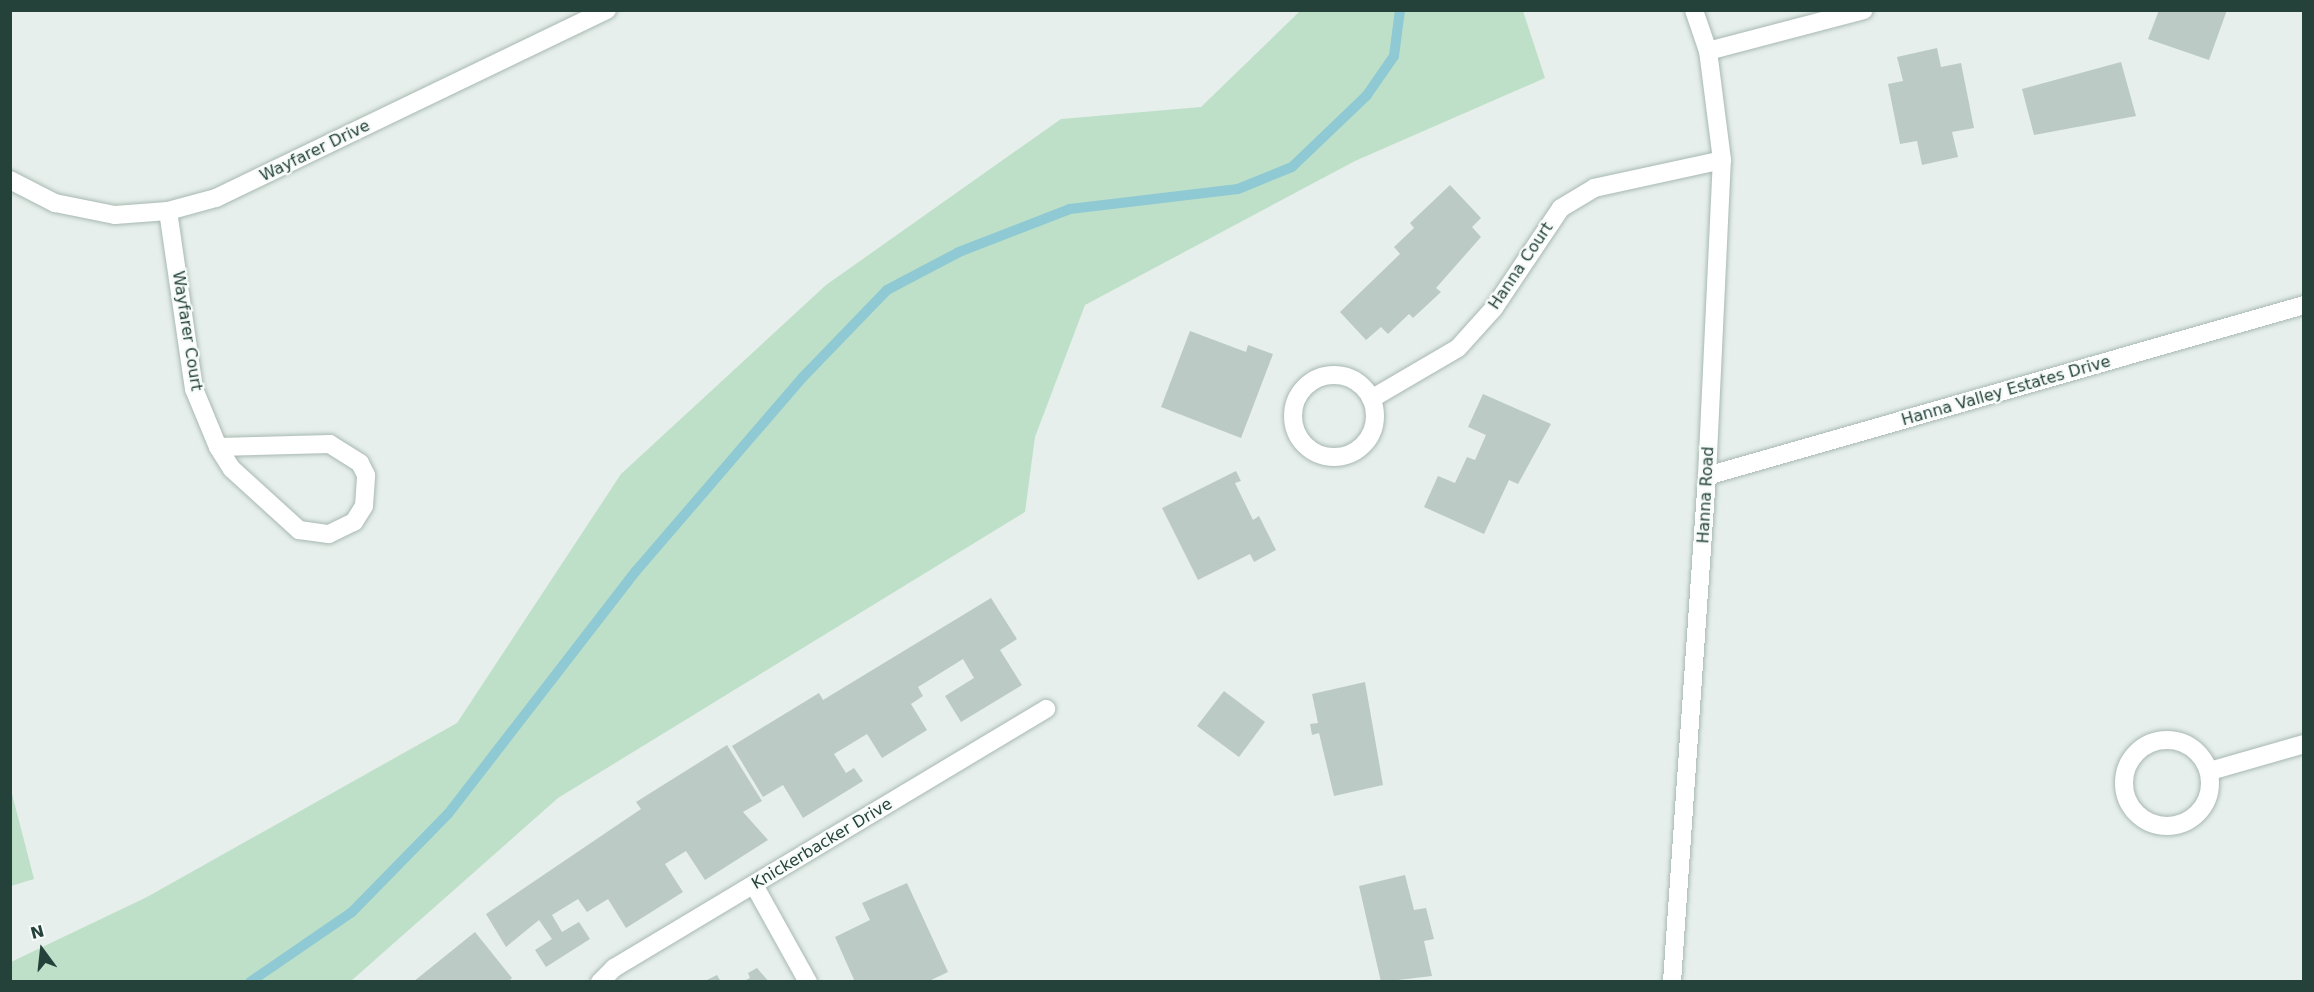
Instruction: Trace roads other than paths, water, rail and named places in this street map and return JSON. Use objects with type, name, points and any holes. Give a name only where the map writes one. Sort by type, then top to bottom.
[{"type":"street","name":"Wayfarer Drive","points":[[10,180],[55,203],[115,215],[168,211],[216,198],[607,10]]},
{"type":"street","name":"Hanna Road","points":[[1672,981],[1707,476],[1722,160],[1708,51],[1694,10]]},
{"type":"street","points":[[1708,51],[1864,10]]},
{"type":"street","name":"Hanna Court","points":[[1371,399],[1458,348],[1494,308],[1561,208],[1594,188],[1722,160]]},
{"type":"street","name":"Wayfarer Court","points":[[168,211],[194,389],[218,447],[257,496],[299,530],[328,534],[354,522],[364,506],[366,475],[360,463],[330,444],[218,447]]},
{"type":"street","name":"Hanna Valley Estates Drive","points":[[1707,476],[2304,305]]},
{"type":"street","points":[[1347,378],[1371,399],[1374,426],[1359,448],[1327,456],[1299,439],[1292,413],[1299,394],[1314,380],[1347,378]]},
{"type":"street","name":"Knickerbacker Drive","points":[[600,981],[614,968],[1046,709]]},
{"type":"street","points":[[2157,741],[2192,747],[2210,771],[2208,799],[2200,812],[2174,826],[2143,820],[2125,796],[2132,757],[2157,741]]},
{"type":"street","points":[[2210,771],[2304,744]]},
{"type":"street","points":[[754,885],[808,981]]},
{"type":"waterway","points":[[250,982],[352,912],[448,814],[636,571],[803,377],[887,290],[959,252],[1070,209],[1238,189],[1292,167],[1367,95],[1394,56],[1400,10]]}]
